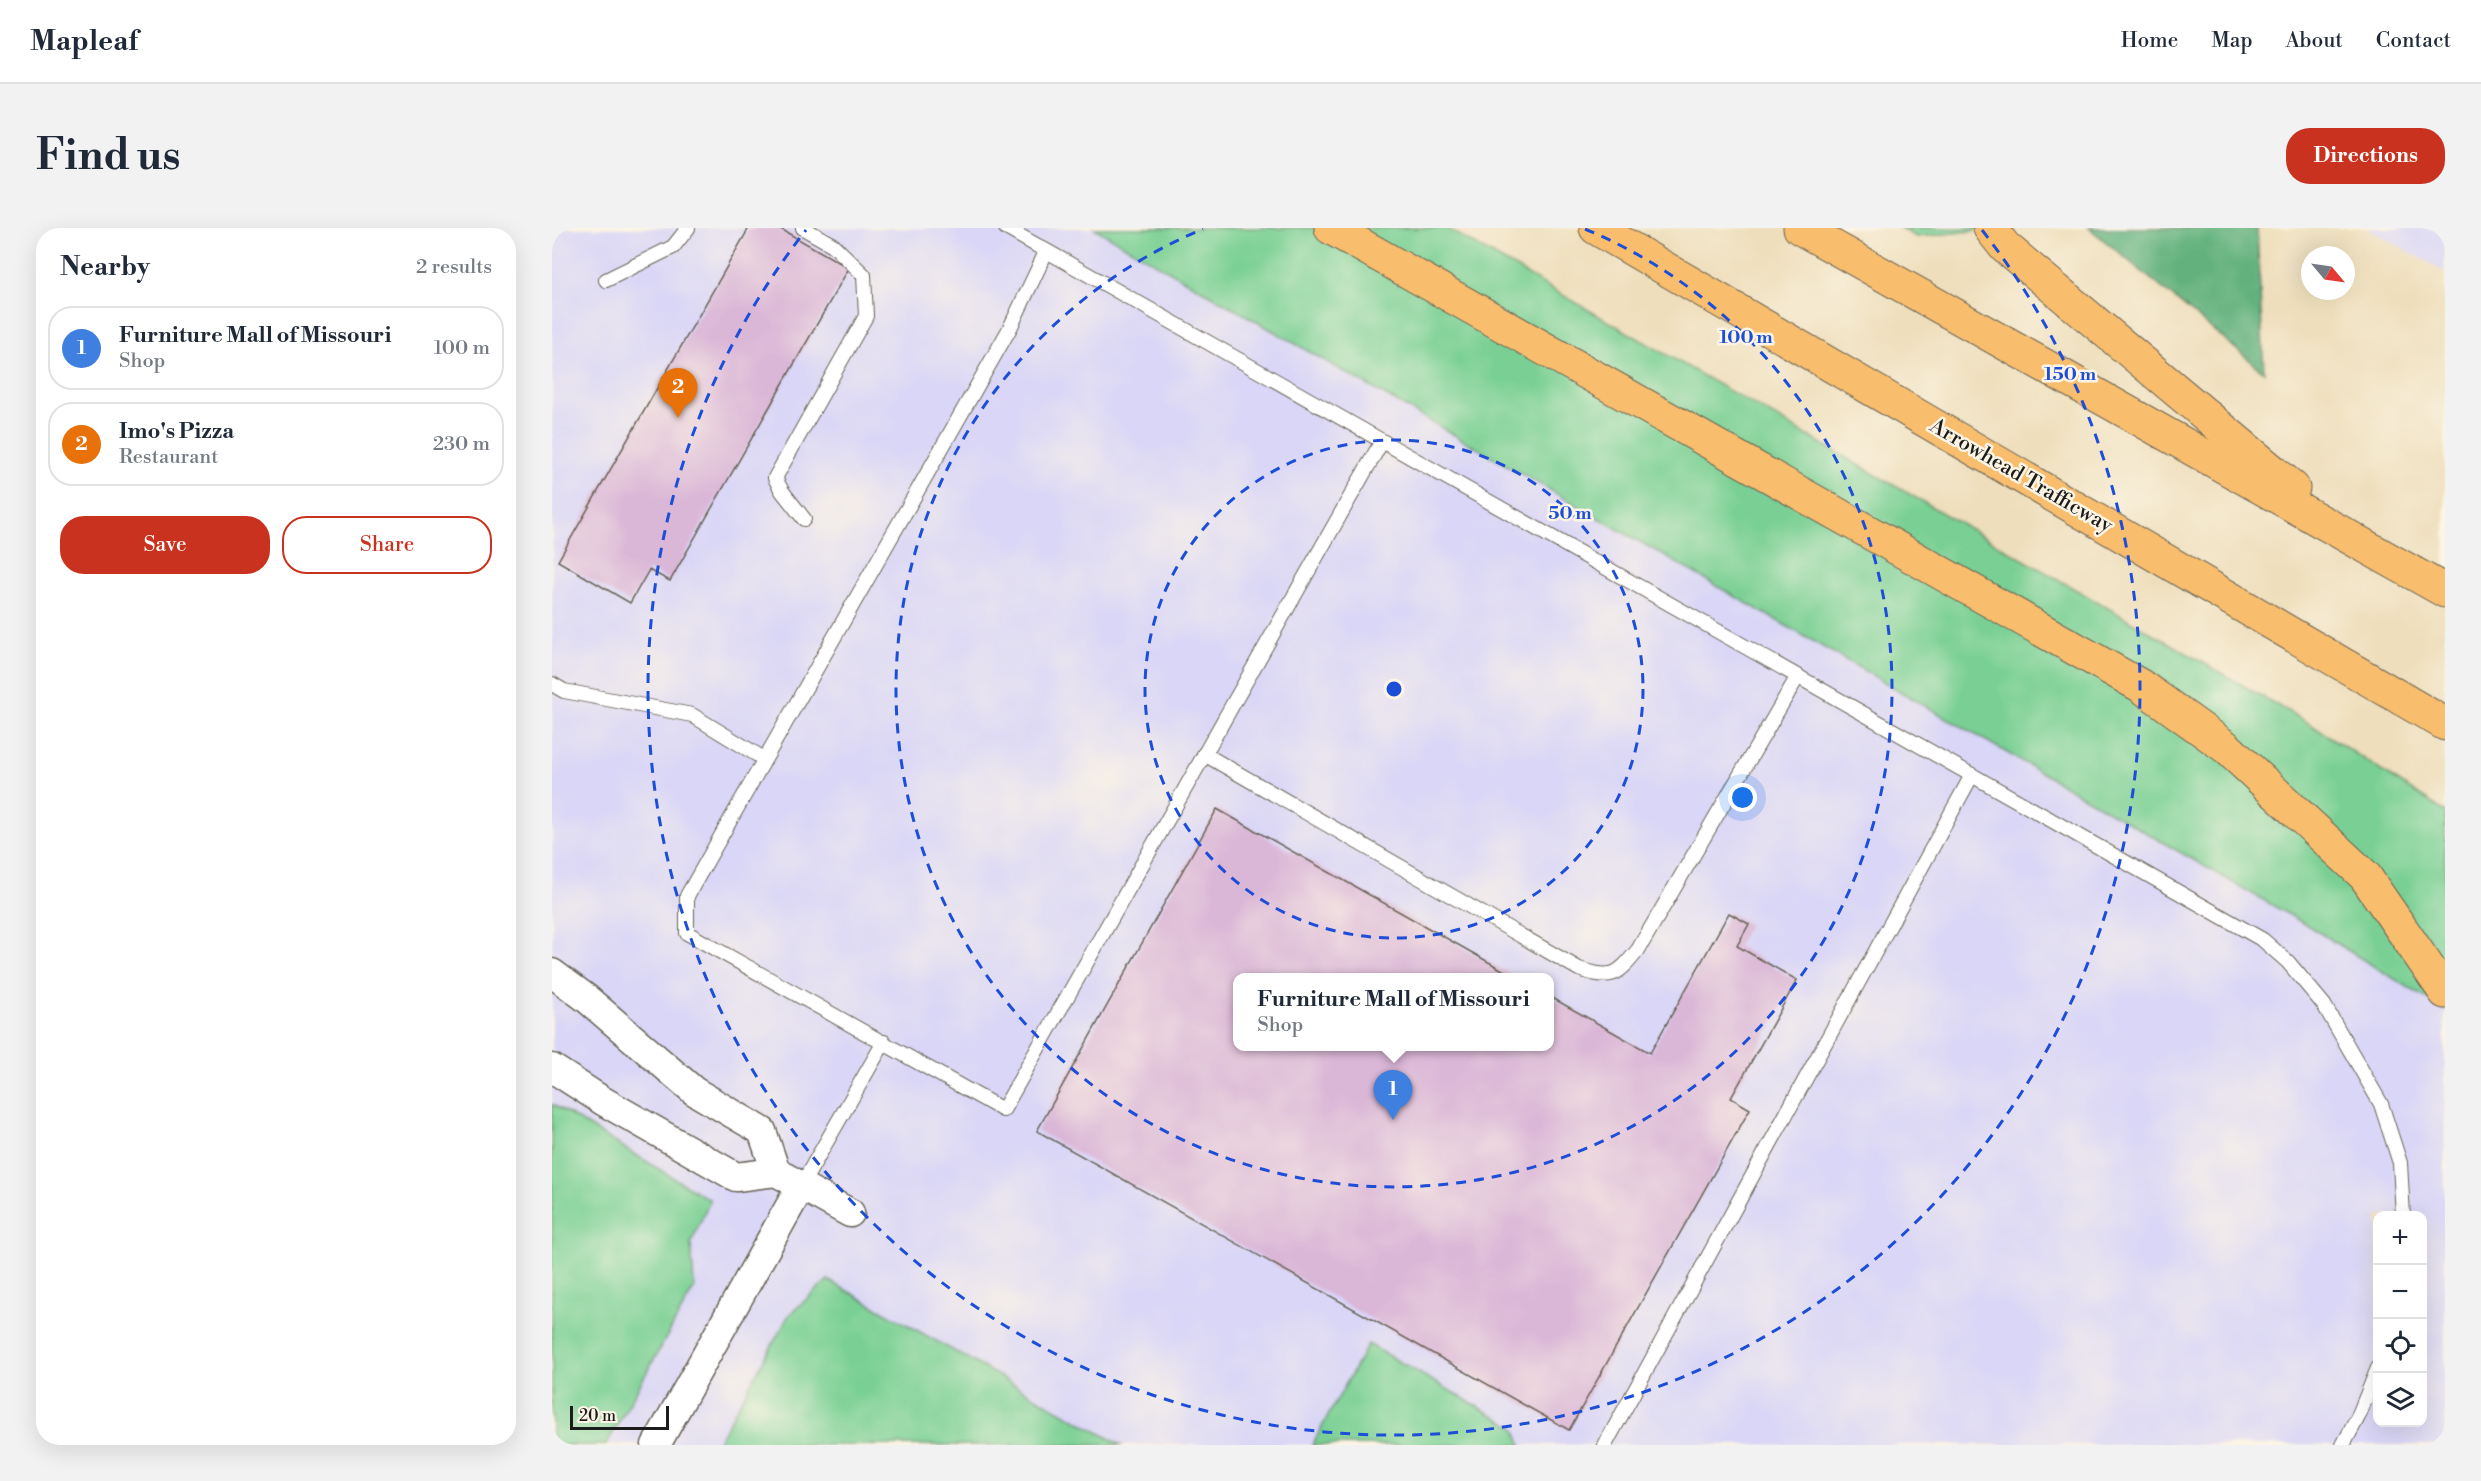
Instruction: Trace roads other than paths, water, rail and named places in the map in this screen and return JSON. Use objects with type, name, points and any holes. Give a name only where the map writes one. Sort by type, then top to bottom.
[{"type":"highway","points":[[1331,228],[2141,686],[2226,747],[2366,876],[2445,992]]},
{"type":"highway","name":"Arrowhead Trafficway","points":[[1596,228],[2445,724]]},
{"type":"highway","points":[[1800,228],[2445,591]]},
{"type":"highway","points":[[1990,228],[2005,247],[2354,539]]},
{"type":"street","points":[[552,973],[586,998],[694,1091],[762,1131],[776,1172]]},
{"type":"street","points":[[552,1068],[603,1101],[736,1176],[776,1172],[849,1213]]},
{"type":"street","points":[[656,1445],[801,1186]]},
{"type":"lane","points":[[606,280],[673,247],[688,228]]},
{"type":"lane","points":[[803,228],[833,245],[864,275],[866,316],[775,478],[782,492],[804,519]]},
{"type":"lane","points":[[1006,228],[2263,940],[2288,962],[2324,1005],[2381,1104],[2400,1163],[2403,1211]]},
{"type":"lane","points":[[1046,252],[1010,328],[687,896],[687,933],[1003,1110],[1382,441]]},
{"type":"lane","points":[[1204,754],[1570,964],[1601,976],[1621,971],[1638,950],[1798,676]]},
{"type":"lane","points":[[552,684],[564,691],[692,715],[764,759]]},
{"type":"lane","points":[[1605,1445],[1972,775]]},
{"type":"lane","points":[[801,1186],[884,1042]]},
{"type":"lane","points":[[2343,1445],[2358,1417],[2376,1373]]},
{"type":"place","name":"Imo's Pizza","points":[[678,418]]},
{"type":"place","name":"Furniture Mall of Missouri","points":[[1393,1120]]}]
